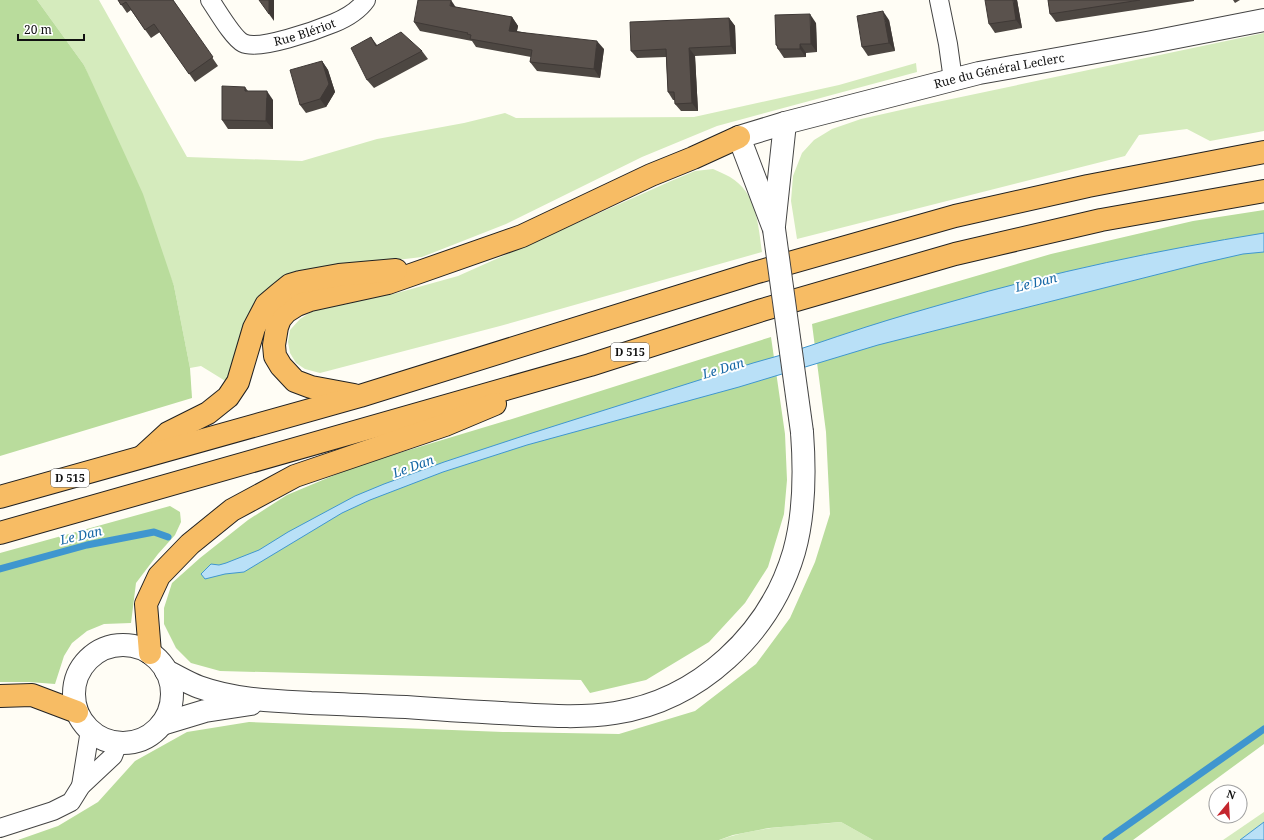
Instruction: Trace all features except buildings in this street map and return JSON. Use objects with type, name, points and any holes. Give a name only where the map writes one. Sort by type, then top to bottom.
[{"type":"highway","points":[[360,396],[311,387],[296,381],[281,366],[275,356],[274,335],[280,319],[286,312],[297,305],[310,300],[388,283],[522,236],[651,175],[739,137]]},
{"type":"highway","name":"D 515","points":[[0,497],[360,396],[754,273],[955,216],[1088,186],[1264,152]]},
{"type":"highway","name":"D 515","points":[[0,533],[590,365],[762,310],[955,254],[1102,220],[1264,191]]},
{"type":"highway","points":[[141,458],[168,433],[208,413],[228,397],[238,382],[254,328],[266,305],[290,286],[300,282],[339,275],[427,269]]},
{"type":"highway","points":[[150,654],[146,604],[160,576],[190,544],[232,510],[295,476],[445,425],[590,365]]},
{"type":"highway","points":[[0,696],[32,695],[77,712]]},
{"type":"street","name":"Rue Blériot","points":[[210,0],[236,38],[251,45],[271,43],[305,34],[336,23],[363,5],[366,0]]},
{"type":"street","points":[[939,0],[948,44],[953,80]]},
{"type":"street","name":"Rue du Général Leclerc","points":[[739,137],[786,123],[979,73],[1264,20]]},
{"type":"street","points":[[774,229],[786,123]]},
{"type":"street","points":[[166,671],[207,690],[266,701],[385,706],[567,717],[615,713],[652,704],[680,693],[710,673],[725,660],[742,643],[765,614],[782,583],[794,551],[802,512],[804,471],[802,432],[774,229],[739,137]]},
{"type":"street","points":[[162,724],[169,711],[171,685],[166,671],[158,660],[150,654],[140,648],[130,646],[112,646],[89,658],[80,669],[74,688],[74,700],[80,719],[90,730],[102,738],[118,743],[139,740],[146,737],[162,724],[205,711],[266,701]]},
{"type":"street","points":[[81,786],[90,730]]},
{"type":"street","points":[[0,828],[53,811],[71,802],[81,786],[113,756],[118,743]]},
{"type":"green space","points":[[0,0],[37,0],[84,65],[143,194],[174,286],[190,368],[192,398],[0,456]]},
{"type":"green space","points":[[37,0],[99,0],[187,157],[302,161],[377,139],[464,123],[505,113],[516,118],[694,117],[839,85],[916,63],[917,72],[717,126],[642,157],[506,224],[422,257],[303,271],[227,382],[201,366],[190,368],[174,286],[84,65]]},
{"type":"green space","points":[[1264,33],[1264,131],[1210,141],[1187,129],[1139,135],[1125,156],[797,239],[791,201],[793,176],[802,153],[814,140],[832,129],[861,119],[923,105]]},
{"type":"green space","points":[[713,169],[730,177],[739,184],[751,200],[755,210],[762,252],[500,326],[320,373],[305,369],[296,363],[290,353],[288,342],[290,330],[300,319],[314,310],[397,293],[458,276],[671,181],[695,171]]},
{"type":"green space","points":[[1264,210],[1264,744],[1133,840],[873,840],[841,822],[769,828],[733,835],[719,840],[18,840],[58,826],[98,802],[135,761],[187,732],[249,722],[503,732],[619,734],[695,711],[756,664],[790,618],[815,562],[830,514],[826,432],[812,324],[1051,254],[1193,221]]},
{"type":"green space","points":[[771,337],[785,434],[787,480],[784,514],[768,567],[745,603],[709,642],[646,680],[590,693],[581,680],[220,671],[191,663],[176,648],[164,624],[164,608],[172,583],[200,558],[248,520],[287,495],[356,466],[512,419]]},
{"type":"green space","points":[[170,506],[180,512],[181,522],[175,535],[158,554],[136,583],[131,623],[104,624],[87,631],[72,643],[64,656],[55,684],[0,682],[0,553]]},
{"type":"green space","points":[[1264,812],[1264,822],[1240,840],[1223,840],[1248,824]]},
{"type":"green space","points":[[841,822],[873,840],[719,840],[733,835],[763,829]]},
{"type":"water","points":[[1264,233],[1264,252],[1243,254],[1199,264],[878,345],[739,387],[527,445],[443,472],[370,500],[342,513],[244,572],[225,574],[205,579],[201,574],[211,564],[219,565],[226,563],[259,550],[288,532],[355,496],[444,462],[529,434],[876,324],[989,291],[1067,271],[1185,247]]},
{"type":"water","points":[[1264,822],[1264,840],[1240,840]]},
{"type":"waterway","name":"Le Dan","points":[[0,569],[87,545],[154,532],[168,537]]},
{"type":"waterway","points":[[1106,840],[1264,729]]}]
